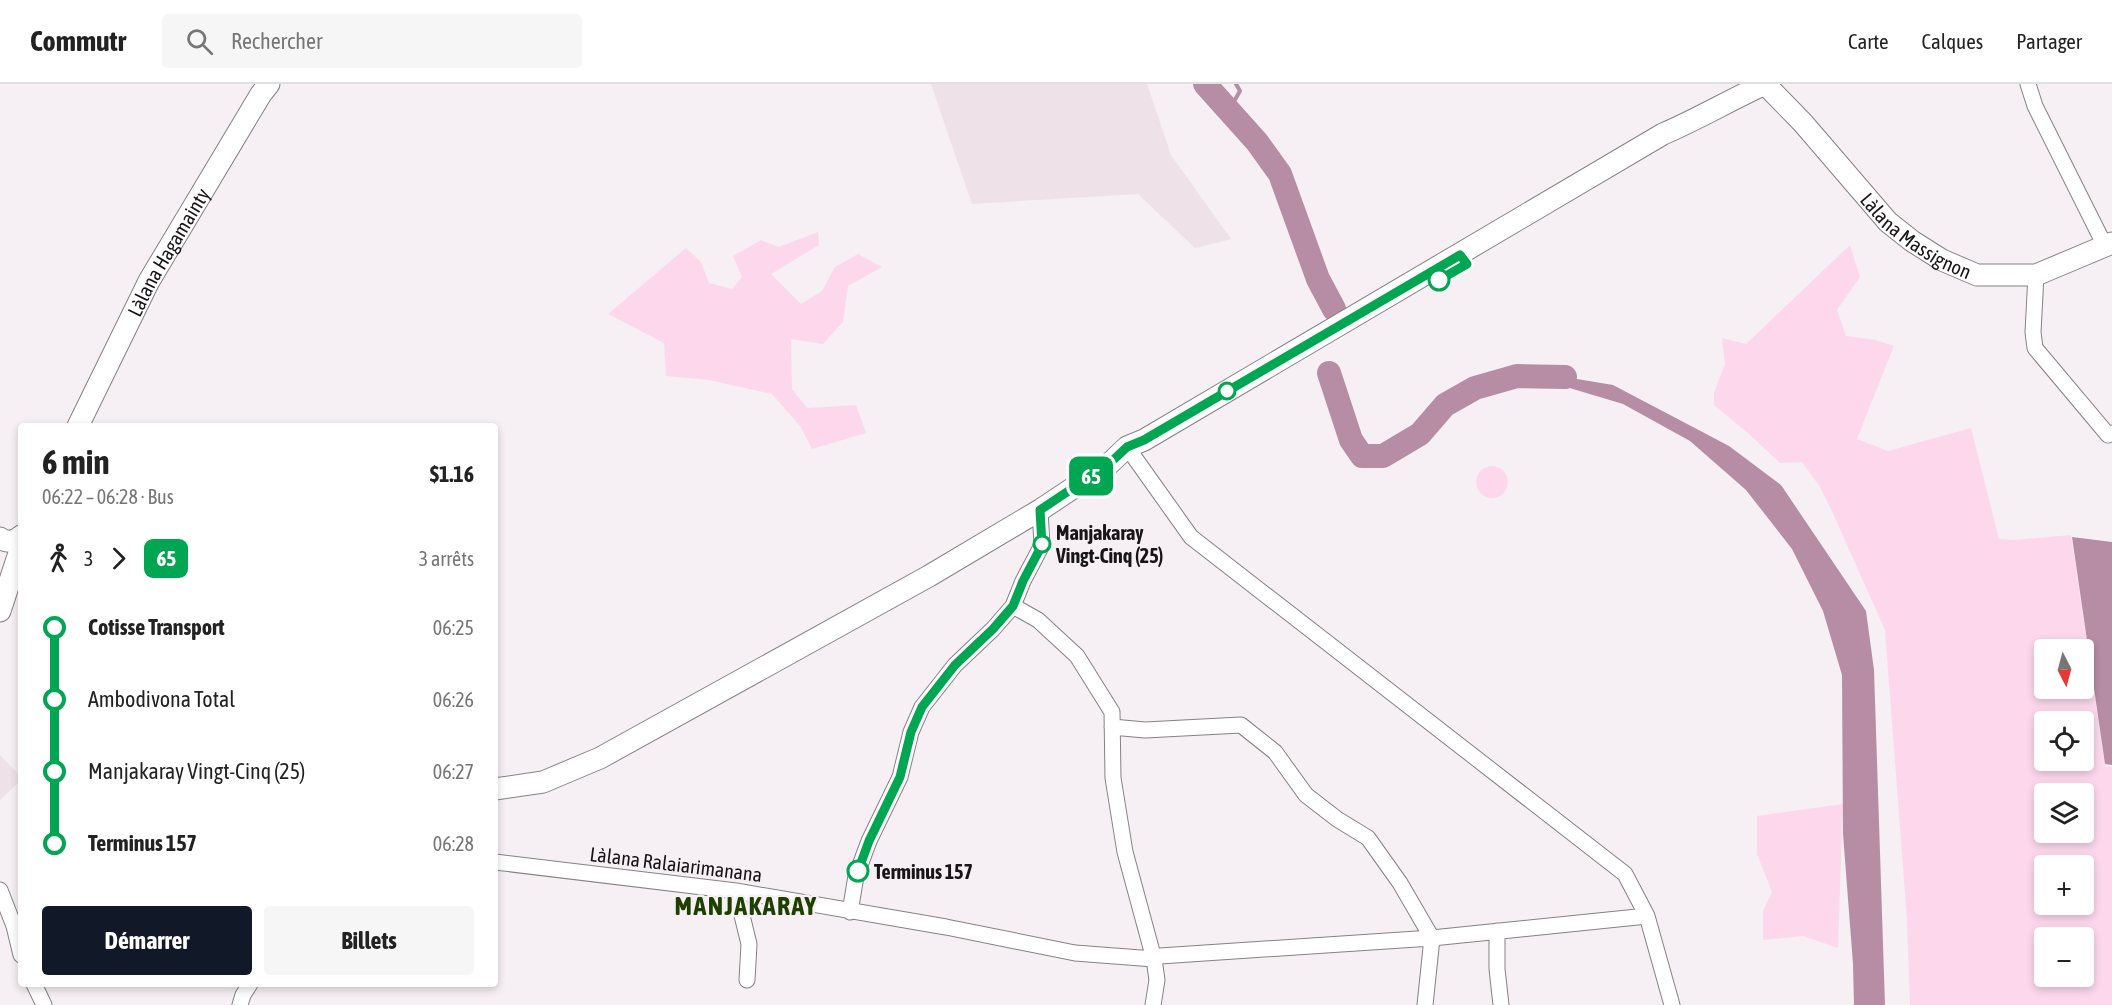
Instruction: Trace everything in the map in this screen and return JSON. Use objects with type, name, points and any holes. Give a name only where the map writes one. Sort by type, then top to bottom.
[{"type":"main road","name":"Làlana Hagamainty","points":[[79,423],[149,281],[269,84]]},
{"type":"main road","name":"Làlana Massignon","points":[[1765,84],[1803,123],[1888,222],[1942,260],[1977,275],[2036,275],[2108,245]]},
{"type":"main road","points":[[498,789],[543,782],[600,758],[824,635],[1040,510],[1130,452],[1144,440],[1464,260],[1663,134],[1698,119],[1732,93],[1765,84]]},
{"type":"main road","points":[[0,538],[9,542],[18,539],[15,550],[17,587],[10,607],[0,619]]},
{"type":"street","points":[[2028,84],[2035,106],[2108,245]]},
{"type":"street","points":[[2036,275],[2033,332],[2035,348],[2108,435],[2112,433]]},
{"type":"street","points":[[1130,452],[1191,537],[1625,874],[1647,916],[1672,1005]]},
{"type":"street","points":[[850,912],[856,876],[869,841],[900,777],[911,732],[922,707],[955,665],[993,629],[1013,606],[1042,545],[1040,510]]},
{"type":"street","points":[[1013,606],[1038,620],[1077,656],[1112,712],[1113,778],[1125,852],[1154,959],[1157,980],[1153,1005]]},
{"type":"street","points":[[1112,727],[1145,730],[1241,725],[1275,752],[1306,795],[1337,819],[1368,837],[1400,883],[1432,938],[1425,1005]]},
{"type":"street","name":"Làlana Ralaiarimanana","points":[[498,862],[736,891],[946,927],[1076,953],[1154,959],[1160,956],[1432,938],[1647,916]]},
{"type":"street","points":[[0,890],[18,943]]},
{"type":"street","points":[[736,891],[749,944],[747,980]]},
{"type":"street","points":[[1497,932],[1497,969],[1501,1005]]},
{"type":"street","points":[[35,987],[44,1005]]},
{"type":"street","points":[[240,1005],[248,987]]},
{"type":"shaded area","points":[[931,84],[1147,84],[1171,155],[1231,239],[1195,248],[1138,194],[972,204]]},
{"type":"shaded area","points":[[818,232],[819,245],[771,274],[801,304],[822,291],[835,267],[858,254],[882,267],[848,286],[843,322],[823,344],[791,339],[792,389],[807,408],[856,405],[866,433],[812,449],[800,426],[772,394],[709,380],[666,376],[664,343],[608,314],[686,248],[701,262],[709,283],[732,289],[742,277],[733,256],[761,240],[779,247]]},
{"type":"shaded area","points":[[1850,245],[1860,277],[1837,310],[1846,336],[1876,340],[1894,346],[1857,439],[1888,451],[1971,428],[1999,539],[2014,540],[2071,535],[2086,639],[2034,639],[2034,699],[2094,699],[2094,691],[2105,766],[2112,767],[2112,1005],[1910,1005],[1907,920],[1885,630],[1831,509],[1820,487],[1802,462],[1780,463],[1714,405],[1714,393],[1725,364],[1722,338],[1746,344]]},
{"type":"shaded area","points":[[1565,377],[1613,385],[1729,446],[1781,485],[1866,611],[1874,670],[1885,1005],[1854,1005],[1843,834],[1842,675],[1823,611],[1792,549],[1746,490],[1690,441],[1623,404],[1563,386]]},
{"type":"shaded area","points":[[1492,466],[1503,471],[1508,482],[1503,493],[1492,498],[1481,493],[1476,482],[1481,471]]},
{"type":"shaded area","points":[[2072,537],[2112,542],[2112,765],[2105,764],[2094,688],[2094,639],[2087,639]]},
{"type":"shaded area","points":[[0,755],[18,774],[18,783],[0,800]]},
{"type":"shaded area","points":[[1843,804],[1838,948],[1803,936],[1763,940],[1763,911],[1772,892],[1757,854],[1757,816]]},
{"type":"waterway","points":[[1205,84],[1257,142],[1280,174],[1318,279],[1334,309]]},
{"type":"waterway","points":[[1229,110],[1240,91],[1236,84]]},
{"type":"waterway","points":[[1329,373],[1351,440],[1362,456],[1383,456],[1420,434],[1445,405],[1475,388],[1517,376],[1565,377]]},
{"type":"bus line","name":"65","points":[[858,871],[869,841],[900,777],[911,732],[922,707],[955,665],[993,629],[1013,606],[1042,545],[1040,510],[1109,464],[1127,447],[1144,440],[1460,255],[1467,264],[1439,280]]},
{"type":"place","name":"Manjakaray Vingt-Cinq (25)","points":[[1042,544]]},
{"type":"place","name":"Terminus 157","points":[[858,871]]},
{"type":"district","name":"MANJAKARAY","points":[[746,906]]}]
